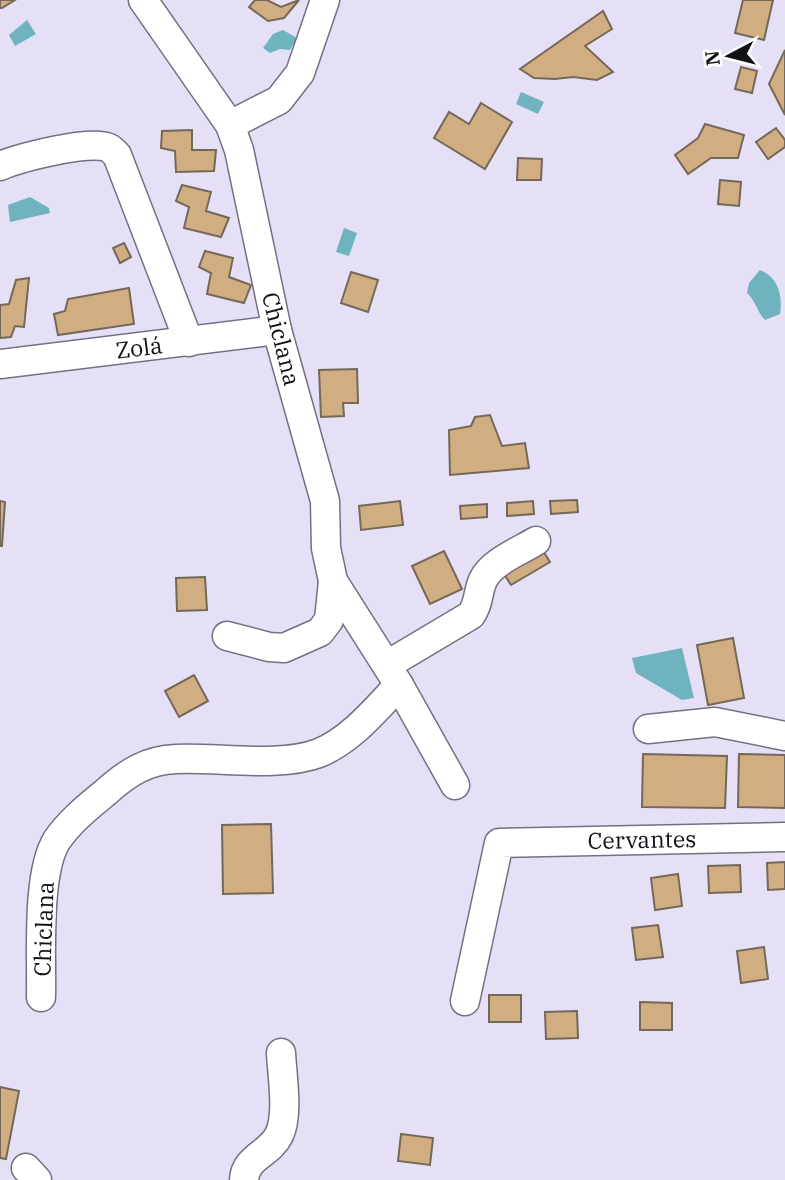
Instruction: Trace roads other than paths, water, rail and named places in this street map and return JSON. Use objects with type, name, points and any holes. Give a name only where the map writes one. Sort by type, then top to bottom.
[{"type":"street","name":"Chiclana","points":[[143,0],[230,125],[239,150],[277,330],[325,500],[326,548],[333,581],[393,675],[455,785]]},
{"type":"street","points":[[230,125],[279,100],[300,73],[325,0]]},
{"type":"street","points":[[0,166],[14,160],[87,145],[108,147],[117,155],[189,342]]},
{"type":"street","name":"Zolá","points":[[0,364],[277,330]]},
{"type":"street","points":[[393,675],[471,615],[478,606],[479,589],[491,569],[536,541]]},
{"type":"street","points":[[228,636],[284,648],[320,632],[329,620],[333,581]]},
{"type":"street","name":"Chiclana","points":[[41,997],[44,885],[48,863],[56,841],[78,816],[129,772],[151,762],[174,759],[291,759],[319,752],[346,737],[393,675]]},
{"type":"street","points":[[648,729],[715,722],[785,736]]},
{"type":"street","name":"Cervantes","points":[[466,1001],[499,843],[785,837]]},
{"type":"street","points":[[244,1180],[244,1170],[268,1150],[280,1133],[284,1106],[281,1053]]},
{"type":"water","points":[[27,20],[36,34],[15,46],[9,35]]},
{"type":"water","points":[[283,30],[297,38],[290,50],[280,49],[270,53],[263,48],[273,34]]},
{"type":"water","points":[[521,92],[544,102],[538,114],[516,104]]},
{"type":"water","points":[[30,197],[49,208],[50,213],[10,222],[8,205]]},
{"type":"water","points":[[344,228],[357,233],[349,256],[336,252]]},
{"type":"water","points":[[760,270],[775,282],[781,301],[780,314],[765,320],[747,293],[749,283]]},
{"type":"water","points":[[682,648],[694,698],[682,700],[636,673],[632,658]]}]
